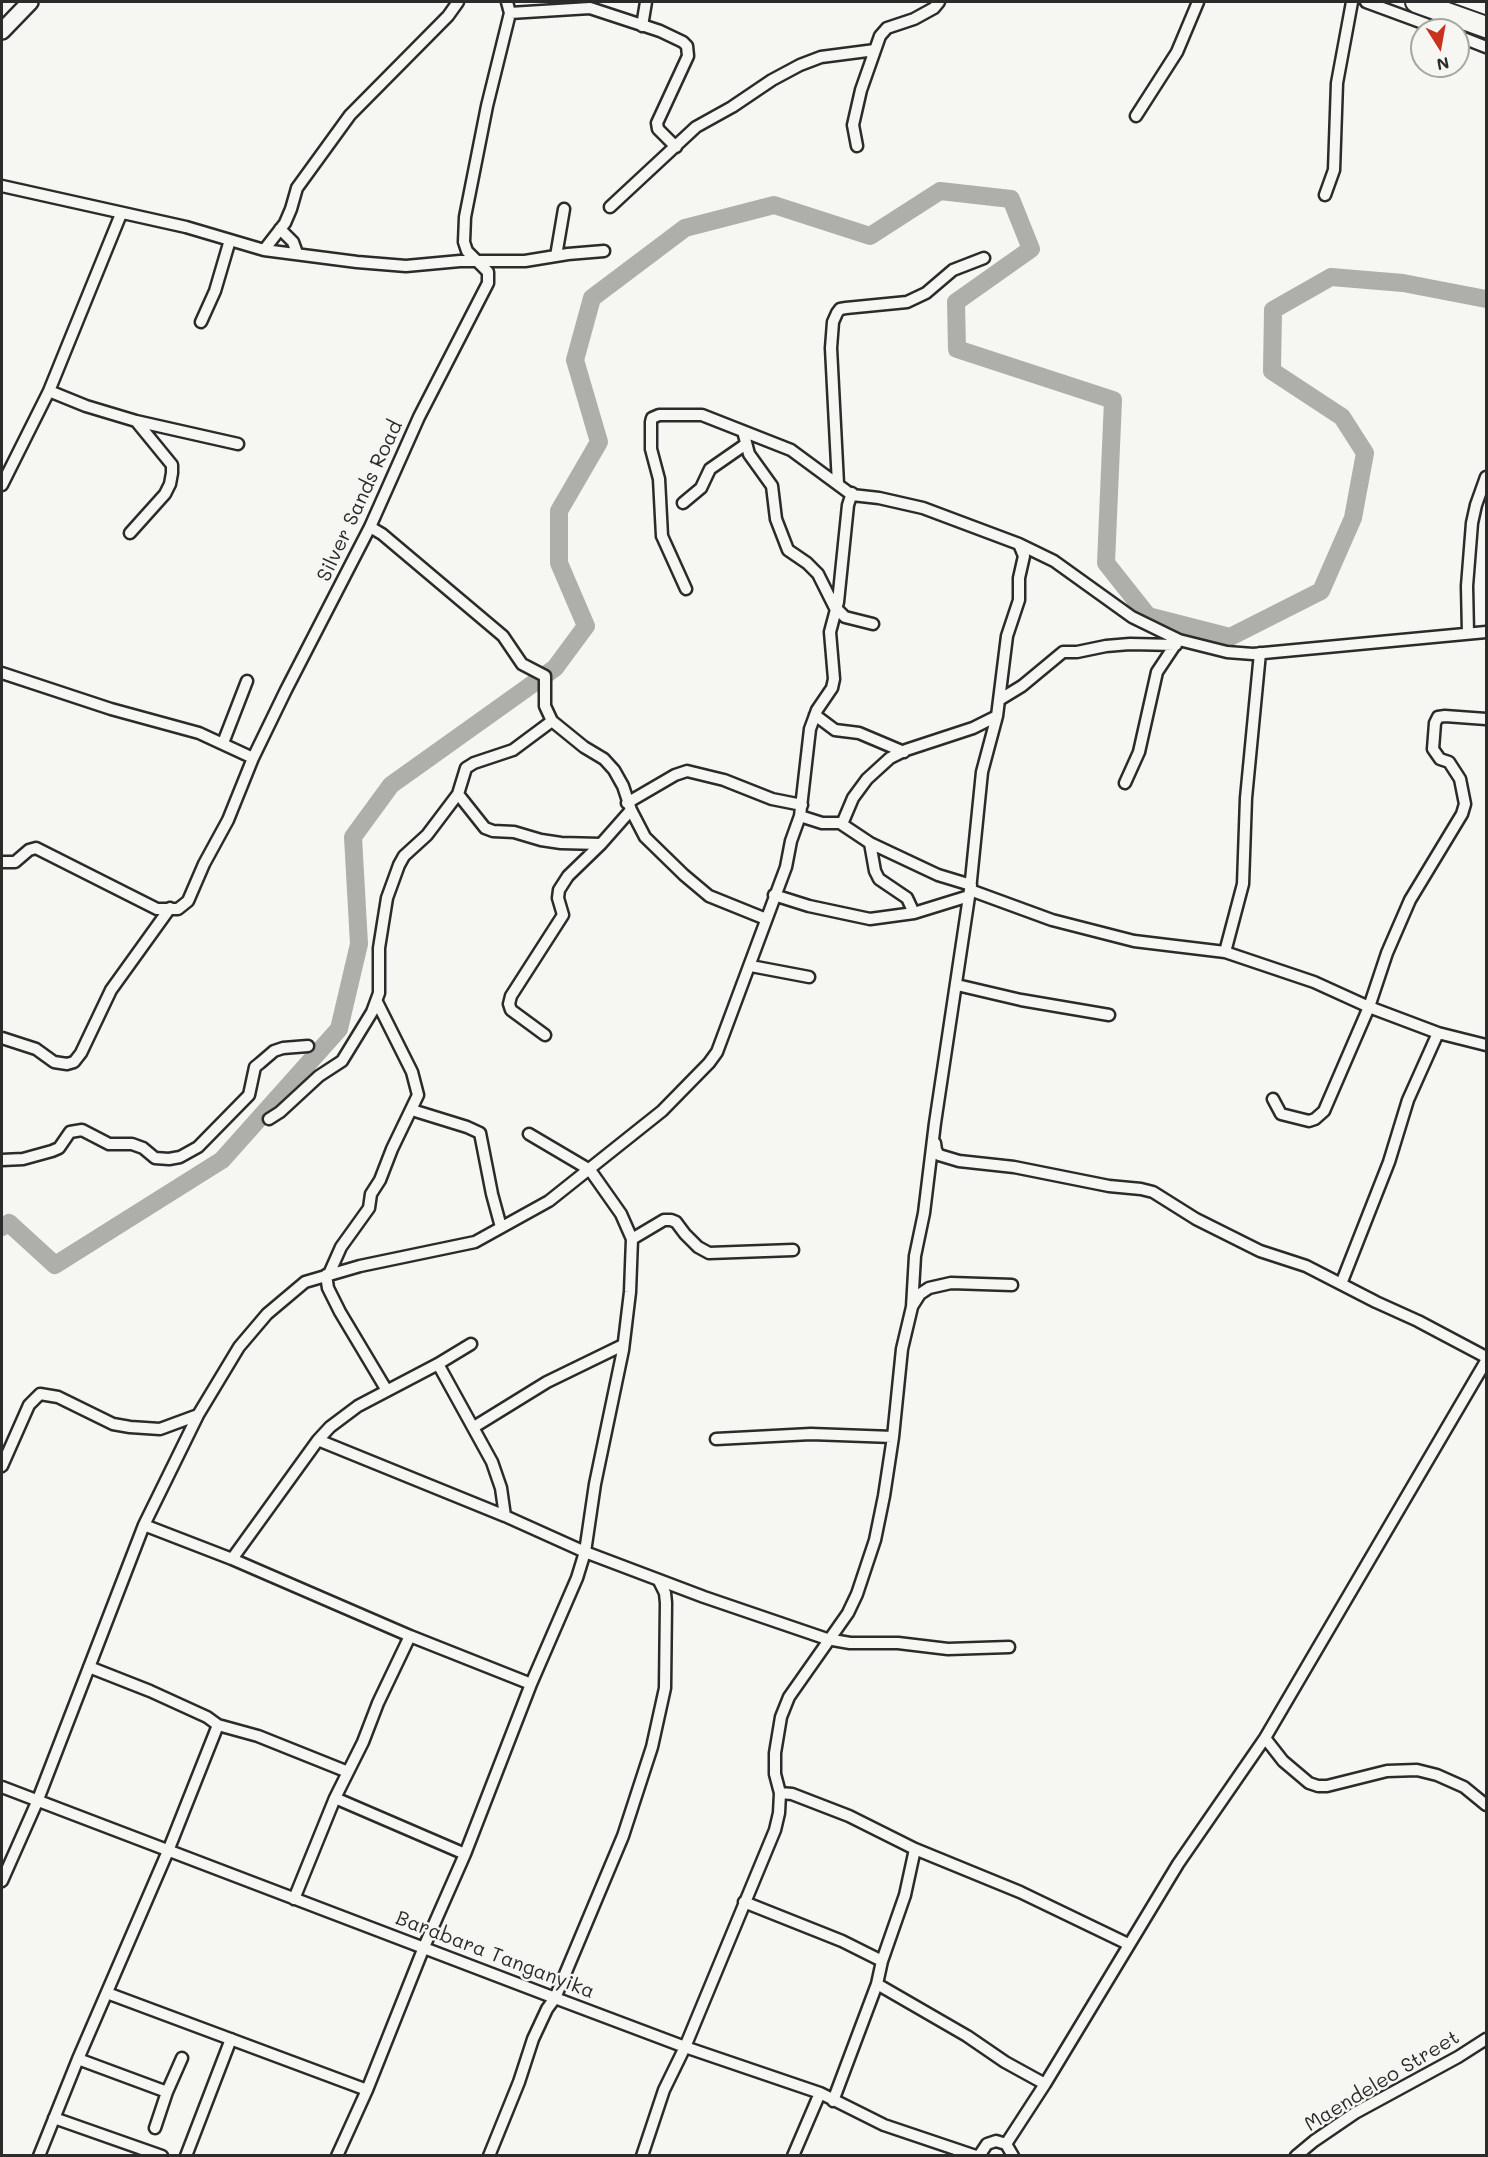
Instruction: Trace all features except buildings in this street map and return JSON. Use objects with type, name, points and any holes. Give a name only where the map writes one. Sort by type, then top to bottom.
[{"type":"highway","points":[[1416,2],[1486,27]]},
{"type":"street","points":[[2,32],[30,2]]},
{"type":"street","points":[[264,250],[280,229],[291,209],[297,188],[350,115],[448,16],[458,2]]},
{"type":"street","name":"Silver Sands Road","points":[[2,1038],[36,1049],[54,1062],[67,1064],[74,1062],[81,1053],[111,990],[174,909],[188,901],[204,864],[228,820],[253,758],[370,527],[419,417],[488,283],[488,272],[467,251],[464,242],[465,217],[487,106],[510,13],[507,2]]},
{"type":"street","points":[[602,11],[611,2]]},
{"type":"street","points":[[642,26],[646,2]]},
{"type":"street","points":[[857,146],[853,125],[861,90],[880,36],[887,28],[914,19],[934,8],[939,2]]},
{"type":"street","points":[[1136,116],[1177,52],[1198,2]]},
{"type":"street","points":[[1325,195],[1334,170],[1337,83],[1352,2]]},
{"type":"street","points":[[1366,2],[1410,18]]},
{"type":"street","points":[[510,13],[590,9],[602,11],[679,39],[687,46],[688,56],[657,123],[658,129],[676,147]]},
{"type":"street","points":[[1470,41],[1486,47]]},
{"type":"street","points":[[610,207],[696,127],[800,65],[821,57],[875,50]]},
{"type":"street","points":[[2,186],[186,227],[264,250],[406,266],[477,260],[525,261],[604,251]]},
{"type":"street","points":[[556,256],[564,209]]},
{"type":"street","points":[[2,482],[49,391],[121,214]]},
{"type":"street","points":[[280,229],[293,242],[297,253]]},
{"type":"street","points":[[201,322],[215,291],[230,240]]},
{"type":"street","points":[[837,484],[831,348],[833,322],[837,313],[840,309],[846,308],[907,302],[926,293],[953,270],[984,258]]},
{"type":"street","points":[[49,391],[86,406],[136,421],[238,444]]},
{"type":"street","points":[[686,589],[662,536],[659,478],[651,449],[652,418],[659,415],[702,415],[791,450],[837,484],[859,496],[923,508],[1018,544],[1054,561],[1132,617],[1177,642]]},
{"type":"street","points":[[130,533],[165,494],[172,473],[172,465],[136,421]]},
{"type":"street","points":[[743,431],[749,454],[772,486],[776,519],[788,550],[818,574],[836,609],[845,617],[873,624]]},
{"type":"street","points":[[683,503],[701,488],[710,469],[746,444]]},
{"type":"street","points":[[1468,633],[1467,586],[1472,523],[1486,477]]},
{"type":"street","points":[[2,1881],[37,1802],[144,1525],[198,1415],[239,1347],[267,1314],[304,1282],[360,1266],[476,1242],[549,1201],[662,1111],[709,1064],[717,1052],[726,1034],[774,895],[786,867],[801,810],[808,739],[815,715],[829,694],[834,679],[830,632],[836,609],[848,506],[852,493]]},
{"type":"street","points":[[370,527],[382,534],[503,636],[522,664],[545,676],[545,706],[552,721],[584,747],[604,759],[614,770],[645,837],[709,896],[766,919]]},
{"type":"street","points":[[642,2156],[664,2090],[685,2047],[775,1830],[780,1793],[775,1753],[781,1717],[789,1697],[848,1613],[866,1571],[884,1496],[903,1349],[912,1306],[915,1256],[924,1213],[938,1099],[970,890],[982,772],[997,716],[1007,636],[1020,600],[1019,578],[1024,556],[1018,544]]},
{"type":"street","points":[[999,700],[1022,686],[1063,652],[1077,652],[1106,646],[1177,642],[1227,652],[1260,653],[1486,632]]},
{"type":"street","points":[[1125,783],[1139,752],[1157,672],[1177,642]]},
{"type":"street","points":[[1226,952],[1243,884],[1246,798],[1260,653]]},
{"type":"street","points":[[2,673],[111,709],[199,733],[253,758]]},
{"type":"street","points":[[223,743],[247,681]]},
{"type":"street","points":[[815,715],[835,730],[859,733],[904,752]]},
{"type":"street","points":[[842,824],[853,798],[867,779],[890,758],[973,728],[997,716]]},
{"type":"street","points":[[1273,1099],[1281,1114],[1309,1121],[1324,1112],[1369,1007],[1387,953],[1410,900],[1462,814],[1465,804],[1460,779],[1449,762],[1440,759],[1433,749],[1435,723],[1438,717],[1444,716],[1486,719]]},
{"type":"street","points":[[269,1119],[280,1112],[319,1076],[342,1061],[377,1002],[380,983],[379,948],[387,898],[399,865],[404,856],[427,835],[458,794],[466,768],[480,760],[513,750],[552,721]]},
{"type":"street","points":[[545,1035],[517,1016],[511,1010],[510,1000],[562,915],[558,898],[559,890],[568,876],[602,844],[629,806],[675,775],[687,771],[724,780],[801,810],[822,823],[842,824],[870,843],[970,890],[1052,920],[1134,941],[1226,952],[1314,982],[1369,1007],[1438,1033],[1486,1045]]},
{"type":"street","points":[[458,794],[485,828],[493,831],[514,832],[561,843],[602,844]]},
{"type":"street","points":[[870,843],[875,871],[879,879],[908,898],[914,913]]},
{"type":"street","points":[[2,862],[15,862],[29,850],[36,848],[157,909],[174,909]]},
{"type":"street","points":[[774,895],[809,906],[870,919],[914,913],[970,890]]},
{"type":"street","points":[[751,966],[809,977]]},
{"type":"street","points":[[957,985],[1021,1000],[1109,1015]]},
{"type":"street","points":[[377,1002],[416,1081],[418,1095],[380,1180],[371,1194],[369,1208],[346,1238],[328,1275],[328,1288],[386,1389]]},
{"type":"street","points":[[1341,1284],[1389,1162],[1408,1100],[1438,1033]]},
{"type":"street","points":[[2,1160],[23,1159],[52,1151],[58,1148],[70,1132],[82,1130],[108,1144],[132,1144],[143,1148],[155,1158],[180,1157],[198,1147],[249,1095],[255,1067],[274,1051],[308,1046]]},
{"type":"street","points":[[412,1110],[480,1133],[501,1227]]},
{"type":"street","points":[[337,2156],[367,2090],[423,1947],[465,1854],[531,1684],[564,1612],[585,1552],[595,1484],[623,1345],[630,1292],[632,1239],[621,1214],[590,1170],[529,1134]]},
{"type":"street","points":[[934,1140],[936,1150],[944,1157],[960,1161],[1014,1167],[1109,1186],[1153,1192],[1196,1219],[1260,1251],[1306,1266],[1419,1321],[1486,1359],[1264,1738],[1178,1864],[1045,2084],[1006,2144]]},
{"type":"street","points":[[632,1239],[664,1220],[671,1220],[676,1222],[698,1247],[709,1253],[793,1250]]},
{"type":"street","points":[[912,1306],[920,1294],[940,1285],[951,1283],[1012,1285]]},
{"type":"street","points":[[232,1559],[318,1440],[330,1427],[386,1389],[438,1364],[471,1344]]},
{"type":"street","points":[[474,1427],[547,1382],[623,1345]]},
{"type":"street","points":[[438,1364],[474,1427],[497,1474],[505,1516]]},
{"type":"street","points":[[3,1460],[29,1405],[40,1394],[58,1397],[113,1424],[130,1427],[160,1429],[198,1415]]},
{"type":"street","points":[[716,1438],[799,1434],[893,1437]]},
{"type":"street","points":[[318,1440],[659,1581],[828,1639],[850,1643],[898,1644],[948,1649],[1008,1647]]},
{"type":"street","points":[[144,1525],[232,1559],[410,1636],[531,1684]]},
{"type":"street","points":[[489,2156],[519,2082],[533,2039],[546,2009],[555,1998],[623,1836],[652,1747],[665,1688],[667,1623],[665,1593],[659,1581]]},
{"type":"street","points":[[294,1899],[335,1798],[410,1636]]},
{"type":"street","points":[[88,1667],[150,1691],[207,1717],[218,1725],[258,1736],[348,1772]]},
{"type":"street","points":[[39,2156],[78,2059],[168,1851],[218,1725]]},
{"type":"street","points":[[1264,1738],[1283,1761],[1310,1783],[1318,1786],[1328,1786],[1387,1771],[1417,1770],[1437,1775],[1464,1787],[1486,1805]]},
{"type":"street","name":"Barabara Tanganyika","points":[[2,1787],[685,2047],[820,2093],[884,2125],[977,2156]]},
{"type":"street","points":[[780,1793],[814,1801],[849,1816],[915,1849],[1020,1892],[1128,1944]]},
{"type":"street","points":[[335,1798],[465,1854]]},
{"type":"street","points":[[833,2101],[876,1983],[905,1894],[915,1849]]},
{"type":"street","points":[[744,1902],[842,1941],[882,1961]]},
{"type":"street","points":[[876,1983],[1045,2084]]},
{"type":"street","points":[[107,1993],[367,2090]]},
{"type":"street","points":[[186,2156],[231,2039]]},
{"type":"street","name":"Maendeleo Street","points":[[1296,2156],[1356,2113],[1486,2039]]},
{"type":"street","points":[[155,2128],[182,2058]]},
{"type":"street","points":[[78,2059],[167,2092]]},
{"type":"street","points":[[793,2156],[820,2093]]},
{"type":"street","points":[[54,2118],[162,2156]]},
{"type":"street","points":[[977,2156],[991,2142],[1006,2144]]},
{"type":"street","points":[[1006,2144],[1013,2156]]},
{"type":"waterway","points":[[2,1227],[9,1223],[55,1265],[222,1160],[339,1029],[359,944],[353,837],[391,785],[555,668],[586,626],[559,563],[559,511],[599,442],[575,360],[592,298],[685,228],[774,205],[870,236],[940,191],[1011,199],[1031,249],[956,302],[957,349],[1113,400],[1106,563],[1148,616],[1230,637],[1321,591],[1353,518],[1365,453],[1342,417],[1272,371],[1273,310],[1331,277],[1403,283],[1486,299]]}]
